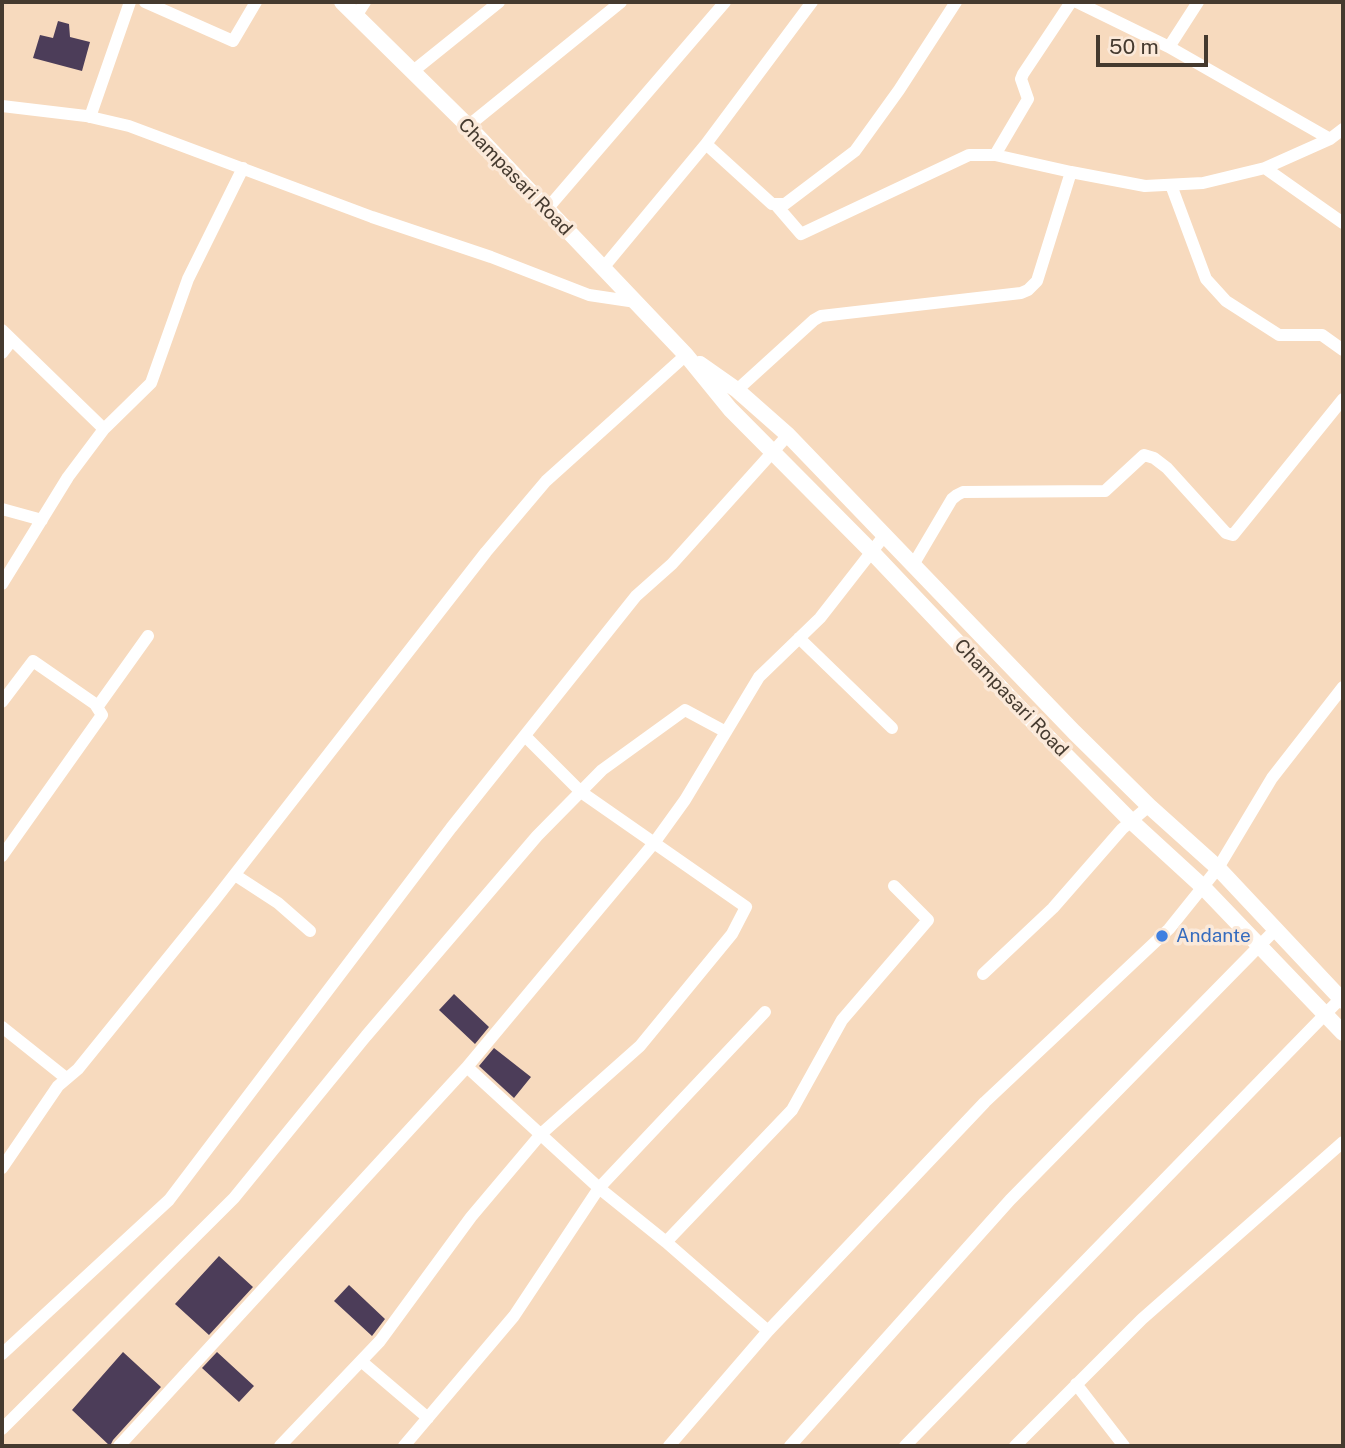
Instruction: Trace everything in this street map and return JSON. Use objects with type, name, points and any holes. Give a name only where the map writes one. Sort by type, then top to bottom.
[{"type":"main road","name":"Champasari Road","points":[[342,2],[361,9],[412,72],[468,126],[636,302],[772,453],[871,551],[1038,727],[1131,821],[1203,887],[1343,1033]]},
{"type":"main road","name":"Champasari Road","points":[[686,355],[737,390],[788,435],[1149,806],[1218,868],[1342,999]]},
{"type":"street","points":[[90,117],[130,2]]},
{"type":"street","points":[[145,2],[233,41],[256,2]]},
{"type":"street","points":[[412,72],[499,2]]},
{"type":"street","points":[[468,126],[621,2]]},
{"type":"street","points":[[547,209],[725,2]]},
{"type":"street","points":[[603,268],[706,144],[812,2]]},
{"type":"street","points":[[776,205],[785,204],[851,156],[899,90],[956,2]]},
{"type":"street","points":[[995,155],[1028,99],[1021,77],[1070,2]]},
{"type":"street","points":[[1077,2],[1169,47],[1330,139]]},
{"type":"street","points":[[1169,47],[1198,2]]},
{"type":"street","points":[[2,106],[90,117],[128,126],[590,295],[636,302]]},
{"type":"street","points":[[706,144],[776,205],[796,232],[803,234],[969,155],[995,155],[1145,186],[1203,183],[1265,168],[1330,139],[1343,129]]},
{"type":"street","points":[[2,584],[68,477],[104,429],[151,383],[188,279],[243,168]]},
{"type":"street","points":[[1265,168],[1343,223]]},
{"type":"street","points":[[737,390],[821,316],[1021,293],[1028,290],[1037,281],[1071,172]]},
{"type":"street","points":[[1171,185],[1206,279],[1226,301],[1279,335],[1322,335],[1343,350]]},
{"type":"street","points":[[2,330],[104,429]]},
{"type":"street","points":[[2,353],[12,340]]},
{"type":"street","points":[[2,1168],[58,1086],[78,1069],[235,875],[486,552],[546,481],[686,355]]},
{"type":"street","points":[[913,565],[952,499],[963,492],[1105,491],[1144,455],[1154,458],[1167,468],[1226,533],[1233,535],[1343,399]]},
{"type":"street","points":[[2,1354],[169,1200],[451,828],[636,596],[672,564],[788,435]]},
{"type":"street","points":[[2,509],[42,520]]},
{"type":"street","points":[[119,1446],[467,1067],[654,843],[685,800],[759,677],[820,618],[884,536]]},
{"type":"street","points":[[95,704],[98,706],[148,636]]},
{"type":"street","points":[[799,638],[892,728]]},
{"type":"street","points":[[2,702],[33,661],[95,704],[102,715],[2,856]]},
{"type":"street","points":[[669,1446],[768,1331],[985,1102],[1169,929],[1218,868],[1272,778],[1343,687]]},
{"type":"street","points":[[2,1429],[234,1198],[366,1036],[537,836],[602,770],[685,710],[726,732]]},
{"type":"street","points":[[280,1446],[380,1341],[471,1217],[541,1134],[640,1046],[732,934],[746,907],[581,792],[525,736]]},
{"type":"street","points":[[983,974],[1053,908],[1131,821],[1149,806]]},
{"type":"street","points":[[235,875],[278,902],[310,931]]},
{"type":"street","points":[[666,1242],[792,1110],[842,1020],[928,920],[894,886]]},
{"type":"street","points":[[790,1446],[1010,1200],[1275,930]]},
{"type":"street","points":[[905,1446],[1342,999]]},
{"type":"street","points":[[404,1446],[513,1316],[599,1188],[765,1012]]},
{"type":"street","points":[[2,1027],[66,1079]]},
{"type":"street","points":[[467,1067],[599,1188],[768,1331]]},
{"type":"street","points":[[1015,1446],[1142,1319],[1343,1142]]},
{"type":"street","points":[[361,1361],[428,1418]]},
{"type":"street","points":[[1076,1384],[1125,1446]]},
{"type":"building","points":[[58,21],[69,24],[70,37],[90,42],[82,71],[33,58],[40,35],[53,38]]},
{"type":"building","points":[[454,994],[489,1027],[475,1044],[439,1010]]},
{"type":"building","points":[[494,1048],[531,1077],[514,1098],[479,1066]]},
{"type":"building","points":[[219,1256],[253,1287],[209,1335],[175,1304]]},
{"type":"building","points":[[349,1285],[385,1319],[372,1336],[334,1301]]},
{"type":"building","points":[[123,1352],[161,1387],[110,1446],[72,1410]]},
{"type":"building","points":[[217,1352],[254,1386],[239,1402],[202,1368]]},
{"type":"place","name":"Andante","points":[[1162,936]]}]
